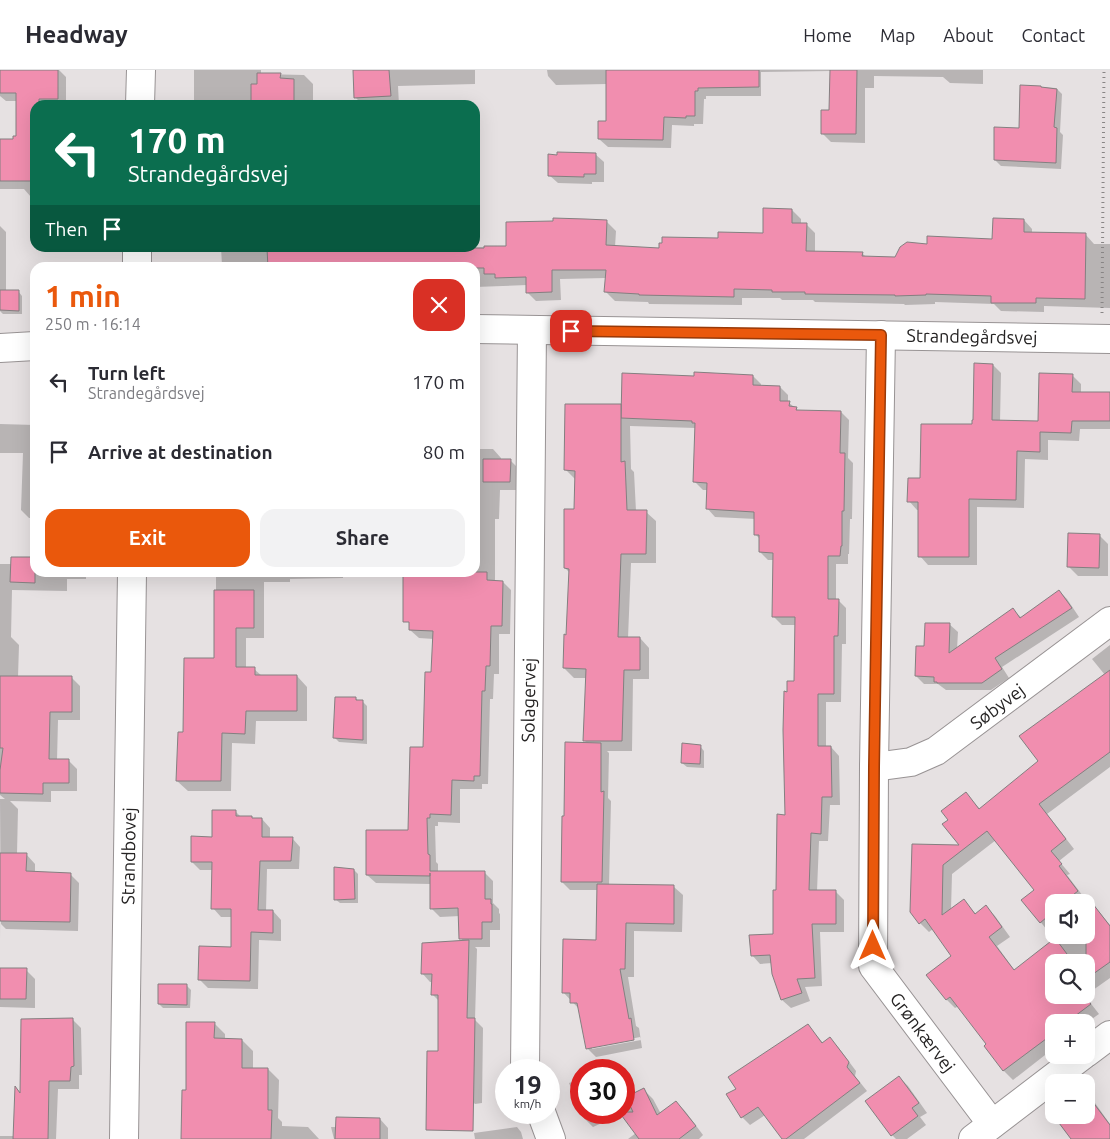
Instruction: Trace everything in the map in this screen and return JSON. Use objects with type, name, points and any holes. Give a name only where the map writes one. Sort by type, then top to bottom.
[{"type":"street","points":[[140,100],[141,70]]},
{"type":"street","name":"Strandegårdsvej","points":[[480,329],[1106,339]]},
{"type":"street","name":"Solagervej","points":[[525,1059],[532,330]]},
{"type":"street","name":"Grønkærvej","points":[[881,335],[874,767],[873,966],[982,1132]]},
{"type":"street","points":[[0,348],[30,346]]},
{"type":"street","name":"Strandbovej","points":[[124,1139],[132,577]]},
{"type":"street","name":"Søbyvej","points":[[874,767],[911,762],[936,751],[1110,621]]},
{"type":"street","points":[[1095,1046],[1110,1035]]},
{"type":"street","points":[[982,1132],[1072,1064]]},
{"type":"street","points":[[545,1124],[550,1139]]},
{"type":"path","points":[[1104,70],[1106,339]]},
{"type":"building","points":[[0,70],[58,70],[58,99],[30,100],[30,181],[0,181],[0,139],[13,139],[13,136],[16,136],[16,93],[0,93]]},
{"type":"building","points":[[353,70],[389,70],[391,96],[354,98]]},
{"type":"building","points":[[606,70],[759,70],[759,87],[698,88],[698,91],[695,91],[695,116],[686,116],[686,118],[664,117],[663,140],[598,139],[598,121],[606,121]]},
{"type":"building","points":[[830,70],[857,70],[856,134],[821,134],[821,110],[829,110]]},
{"type":"building","points":[[257,73],[281,73],[280,78],[294,79],[294,100],[251,100],[251,84],[257,84]]},
{"type":"building","points":[[1020,85],[1057,89],[1054,127],[1057,128],[1056,163],[994,160],[994,127],[1019,128]]},
{"type":"building","points":[[557,152],[596,153],[596,174],[584,174],[584,177],[548,176],[548,154],[557,155]]},
{"type":"building","points":[[763,208],[792,209],[792,223],[807,223],[806,251],[863,252],[862,256],[895,257],[900,247],[907,242],[927,244],[927,236],[992,239],[993,218],[1024,219],[1024,232],[1086,233],[1085,299],[1036,298],[1036,303],[991,303],[991,296],[805,294],[805,292],[734,289],[734,297],[639,295],[604,292],[606,270],[552,270],[552,292],[526,293],[526,277],[495,278],[495,274],[484,274],[484,268],[480,268],[480,262],[268,262],[267,252],[480,252],[480,248],[484,248],[484,246],[506,246],[506,222],[553,221],[553,218],[607,220],[606,245],[659,248],[659,243],[662,243],[662,237],[718,238],[718,232],[763,233]]},
{"type":"building","points":[[0,290],[19,290],[19,311],[0,310]]},
{"type":"building","points":[[974,363],[993,364],[992,420],[1038,421],[1039,373],[1073,374],[1072,392],[1110,392],[1110,421],[1072,421],[1071,433],[1040,432],[1040,452],[1017,451],[1016,500],[969,499],[969,557],[918,557],[918,502],[907,502],[908,478],[920,478],[921,424],[972,424]]},
{"type":"building","points":[[694,372],[753,375],[753,385],[780,386],[780,401],[790,401],[789,406],[797,407],[796,410],[841,411],[840,453],[845,453],[842,546],[840,556],[828,556],[828,599],[839,599],[838,636],[834,636],[834,694],[818,694],[818,746],[831,746],[832,797],[822,797],[821,834],[811,833],[809,890],[836,890],[836,924],[812,924],[815,978],[797,979],[802,993],[781,1000],[772,974],[770,955],[751,956],[749,935],[773,934],[773,890],[776,890],[777,814],[785,815],[784,691],[787,692],[787,681],[794,681],[795,617],[772,617],[773,553],[759,552],[759,535],[754,535],[754,512],[706,509],[707,483],[693,482],[695,423],[692,423],[692,421],[621,418],[622,373],[694,376]]},
{"type":"building","points":[[565,404],[621,404],[621,462],[625,461],[627,510],[647,510],[646,554],[621,554],[618,637],[640,637],[640,670],[624,670],[622,741],[583,741],[586,669],[563,668],[569,569],[564,568],[564,509],[574,509],[575,471],[564,470]]},
{"type":"building","points":[[483,459],[511,459],[510,482],[483,482]]},
{"type":"building","points":[[1068,533],[1100,534],[1099,568],[1067,567]]},
{"type":"building","points":[[11,557],[30,557],[30,577],[35,577],[35,583],[10,582]]},
{"type":"building","points":[[480,572],[487,572],[487,580],[503,581],[502,626],[491,626],[490,666],[486,666],[485,691],[482,691],[480,776],[474,776],[474,781],[452,780],[451,815],[430,814],[430,818],[427,818],[430,871],[485,871],[485,899],[491,899],[492,922],[482,922],[482,939],[459,939],[458,908],[430,909],[430,876],[366,875],[366,830],[408,830],[410,747],[423,747],[425,672],[431,672],[433,631],[409,630],[409,622],[403,622],[403,577],[480,577]]},
{"type":"building","points":[[214,590],[254,590],[254,628],[236,628],[236,667],[255,667],[255,675],[297,675],[297,711],[246,711],[245,734],[222,733],[221,781],[176,781],[178,732],[183,732],[184,658],[214,658]]},
{"type":"building","points":[[1059,590],[1072,608],[995,658],[1002,669],[982,683],[937,683],[934,682],[934,677],[915,676],[916,646],[924,646],[925,623],[950,623],[949,653],[1013,608],[1020,618]]},
{"type":"building","points":[[1110,670],[1110,752],[1039,804],[1066,839],[1051,851],[1062,864],[1059,866],[1078,891],[1074,894],[1045,894],[1045,919],[1040,923],[1021,900],[1034,890],[987,831],[943,865],[942,915],[964,899],[975,914],[986,905],[1002,927],[989,937],[1014,970],[1047,944],[1060,944],[1067,954],[1045,954],[1045,1004],[1091,1004],[1078,1014],[1045,1014],[1045,1040],[1003,1071],[984,1046],[986,1044],[950,997],[946,1000],[926,975],[951,956],[925,919],[919,924],[910,912],[912,844],[959,845],[942,824],[948,820],[941,811],[966,792],[979,809],[1038,761],[1019,736]]},
{"type":"building","points":[[0,676],[72,676],[72,712],[50,712],[49,759],[69,759],[69,783],[43,783],[43,794],[0,793],[0,770],[3,748],[0,748]]},
{"type":"building","points":[[335,697],[356,697],[356,700],[363,700],[363,740],[333,738]]},
{"type":"building","points":[[565,742],[601,743],[601,792],[604,791],[602,882],[561,882]]},
{"type":"building","points":[[682,743],[701,745],[700,764],[681,763]]},
{"type":"building","points":[[212,810],[236,810],[236,816],[262,818],[262,837],[293,837],[291,861],[260,861],[258,910],[273,910],[273,933],[251,932],[250,981],[198,980],[199,946],[231,947],[231,909],[211,909],[212,862],[191,862],[191,836],[212,837]]},
{"type":"building","points":[[0,853],[27,853],[26,871],[71,873],[70,922],[0,921]]},
{"type":"building","points":[[334,867],[354,869],[355,899],[334,900]]},
{"type":"building","points":[[597,884],[674,885],[674,924],[626,923],[625,969],[620,969],[634,1040],[586,1049],[577,1003],[570,1003],[570,993],[562,993],[563,939],[596,940]]},
{"type":"building","points":[[1095,907],[1110,926],[1110,962],[1095,973],[1095,954],[1086,954],[1086,944],[1095,944]]},
{"type":"building","points":[[469,940],[467,1018],[475,1018],[473,1131],[426,1130],[427,1051],[438,1051],[438,995],[431,995],[432,974],[421,974],[422,943]]},
{"type":"building","points":[[0,968],[27,968],[26,999],[0,999]]},
{"type":"building","points":[[158,984],[187,984],[187,1005],[158,1004]]},
{"type":"building","points":[[73,1018],[74,1066],[71,1067],[70,1081],[49,1081],[48,1139],[13,1139],[15,1086],[20,1093],[21,1019]]},
{"type":"building","points":[[186,1022],[215,1022],[214,1038],[242,1039],[242,1068],[268,1068],[268,1110],[272,1110],[271,1139],[181,1139],[182,1090],[186,1090]]},
{"type":"building","points":[[808,1024],[822,1043],[830,1037],[849,1062],[847,1067],[860,1083],[786,1139],[782,1139],[758,1107],[741,1118],[726,1094],[736,1089],[728,1077]]},
{"type":"building","points":[[899,1076],[919,1103],[912,1108],[918,1116],[891,1136],[865,1101]]},
{"type":"building","points":[[644,1088],[657,1115],[676,1101],[696,1126],[679,1139],[639,1139],[628,1124],[635,1124],[635,1092]]},
{"type":"building","points":[[1095,1105],[1110,1125],[1110,1139],[1071,1139],[1060,1124],[1095,1124]]},
{"type":"building","points":[[336,1117],[380,1118],[380,1139],[335,1139]]},
{"type":"route","points":[[571,331],[881,335],[873,946]]}]
